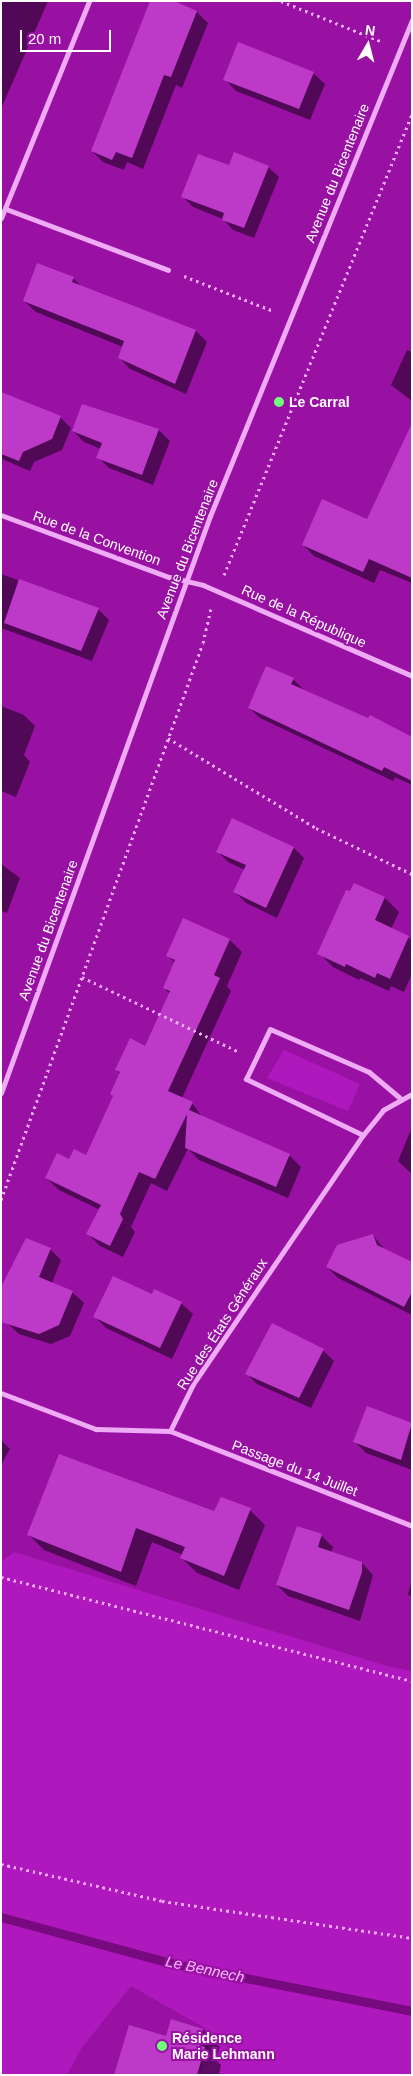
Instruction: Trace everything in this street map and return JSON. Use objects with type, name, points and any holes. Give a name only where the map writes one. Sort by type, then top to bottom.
[{"type":"street","points":[[1,218],[90,1]]},
{"type":"street","name":"Avenue du Bicentenaire","points":[[1,1093],[186,580],[412,20]]},
{"type":"street","points":[[6,209],[168,270]]},
{"type":"street","name":"Rue de la Convention","points":[[1,515],[186,580]]},
{"type":"street","name":"Rue de la République","points":[[186,580],[204,584],[412,676]]},
{"type":"street","points":[[363,1135],[246,1079],[270,1029],[369,1072],[400,1098]]},
{"type":"street","name":"Rue des États Généraux","points":[[170,1431],[193,1384],[363,1135],[384,1110],[400,1098],[412,1094]]},
{"type":"street","points":[[1,1393],[96,1429],[170,1431]]},
{"type":"street","name":"Passage du 14 Juillet","points":[[170,1431],[412,1526]]},
{"type":"path","points":[[281,1],[384,42]]},
{"type":"path","points":[[233,550],[412,115]]},
{"type":"path","points":[[168,270],[275,311]]},
{"type":"path","points":[[1,1200],[203,644],[204,628]]},
{"type":"path","points":[[168,738],[316,828],[412,874]]},
{"type":"path","points":[[82,977],[255,1059]]},
{"type":"path","points":[[1,1577],[412,1681]]},
{"type":"path","points":[[1,1864],[162,1901],[412,1938]]},
{"type":"shaded area","points":[[284,1050],[360,1084],[348,1111],[267,1078]]},
{"type":"shaded area","points":[[14,1552],[387,1666],[412,1671],[412,2075],[200,2075],[209,2047],[205,2028],[131,1986],[81,2049],[67,2075],[1,2075],[1,1562]]},
{"type":"building","points":[[150,1],[174,1],[197,11],[171,77],[164,75],[132,158],[116,152],[112,160],[91,151]]},
{"type":"building","points":[[238,42],[314,72],[299,109],[223,80]]},
{"type":"building","points":[[234,152],[269,166],[244,228],[222,220],[224,213],[181,197],[198,154],[229,165]]},
{"type":"building","points":[[37,263],[74,277],[72,282],[196,330],[175,384],[118,358],[124,341],[23,301]]},
{"type":"building","points":[[1,392],[61,416],[52,439],[23,452],[19,461],[1,454]]},
{"type":"building","points":[[82,404],[159,429],[142,475],[96,458],[102,443],[72,431]]},
{"type":"building","points":[[412,423],[412,578],[369,559],[363,572],[302,545],[322,499],[367,519]]},
{"type":"building","points":[[19,579],[99,608],[81,651],[4,623]]},
{"type":"building","points":[[266,666],[294,678],[291,684],[368,718],[370,715],[412,737],[412,781],[384,767],[382,771],[248,708]]},
{"type":"building","points":[[232,818],[294,847],[266,908],[233,892],[246,865],[216,852]]},
{"type":"building","points":[[354,883],[385,897],[375,920],[409,936],[390,979],[377,973],[375,978],[346,964],[345,967],[317,954],[346,890],[350,891]]},
{"type":"building","points":[[183,918],[230,939],[214,975],[220,978],[168,1091],[193,1102],[189,1110],[290,1154],[276,1187],[185,1148],[187,1114],[155,1179],[139,1172],[120,1214],[123,1219],[110,1246],[86,1234],[101,1205],[45,1178],[57,1153],[69,1159],[74,1149],[86,1155],[113,1096],[110,1094],[120,1072],[115,1070],[130,1038],[145,1046],[170,991],[163,988],[175,960],[166,956]]},
{"type":"building","points":[[373,1234],[377,1245],[412,1262],[412,1292],[404,1307],[326,1267],[337,1245]]},
{"type":"building","points":[[26,1238],[51,1248],[39,1277],[73,1291],[59,1325],[39,1334],[1,1322],[1,1287]]},
{"type":"building","points":[[113,1276],[152,1294],[154,1289],[182,1302],[160,1348],[93,1317]]},
{"type":"building","points":[[272,1323],[324,1349],[299,1398],[245,1374]]},
{"type":"building","points":[[367,1406],[412,1423],[401,1460],[353,1442]]},
{"type":"building","points":[[59,1454],[214,1511],[221,1497],[251,1508],[224,1576],[180,1558],[185,1547],[136,1528],[121,1572],[27,1535]]},
{"type":"building","points":[[297,1526],[322,1534],[318,1547],[362,1562],[362,1572],[349,1610],[276,1585]]},
{"type":"building","name":"Résidence Marie Lehmann","points":[[171,2019],[203,2029],[199,2045],[205,2047],[197,2075],[114,2075],[129,2025],[166,2036]]},
{"type":"waterway","name":"Le Bennech","points":[[1,1917],[170,1963],[412,2011]]},
{"type":"place","name":"Le Carral","points":[[279,402]]},
{"type":"place","name":"Résidence Marie Lehmann","points":[[162,2046]]}]
